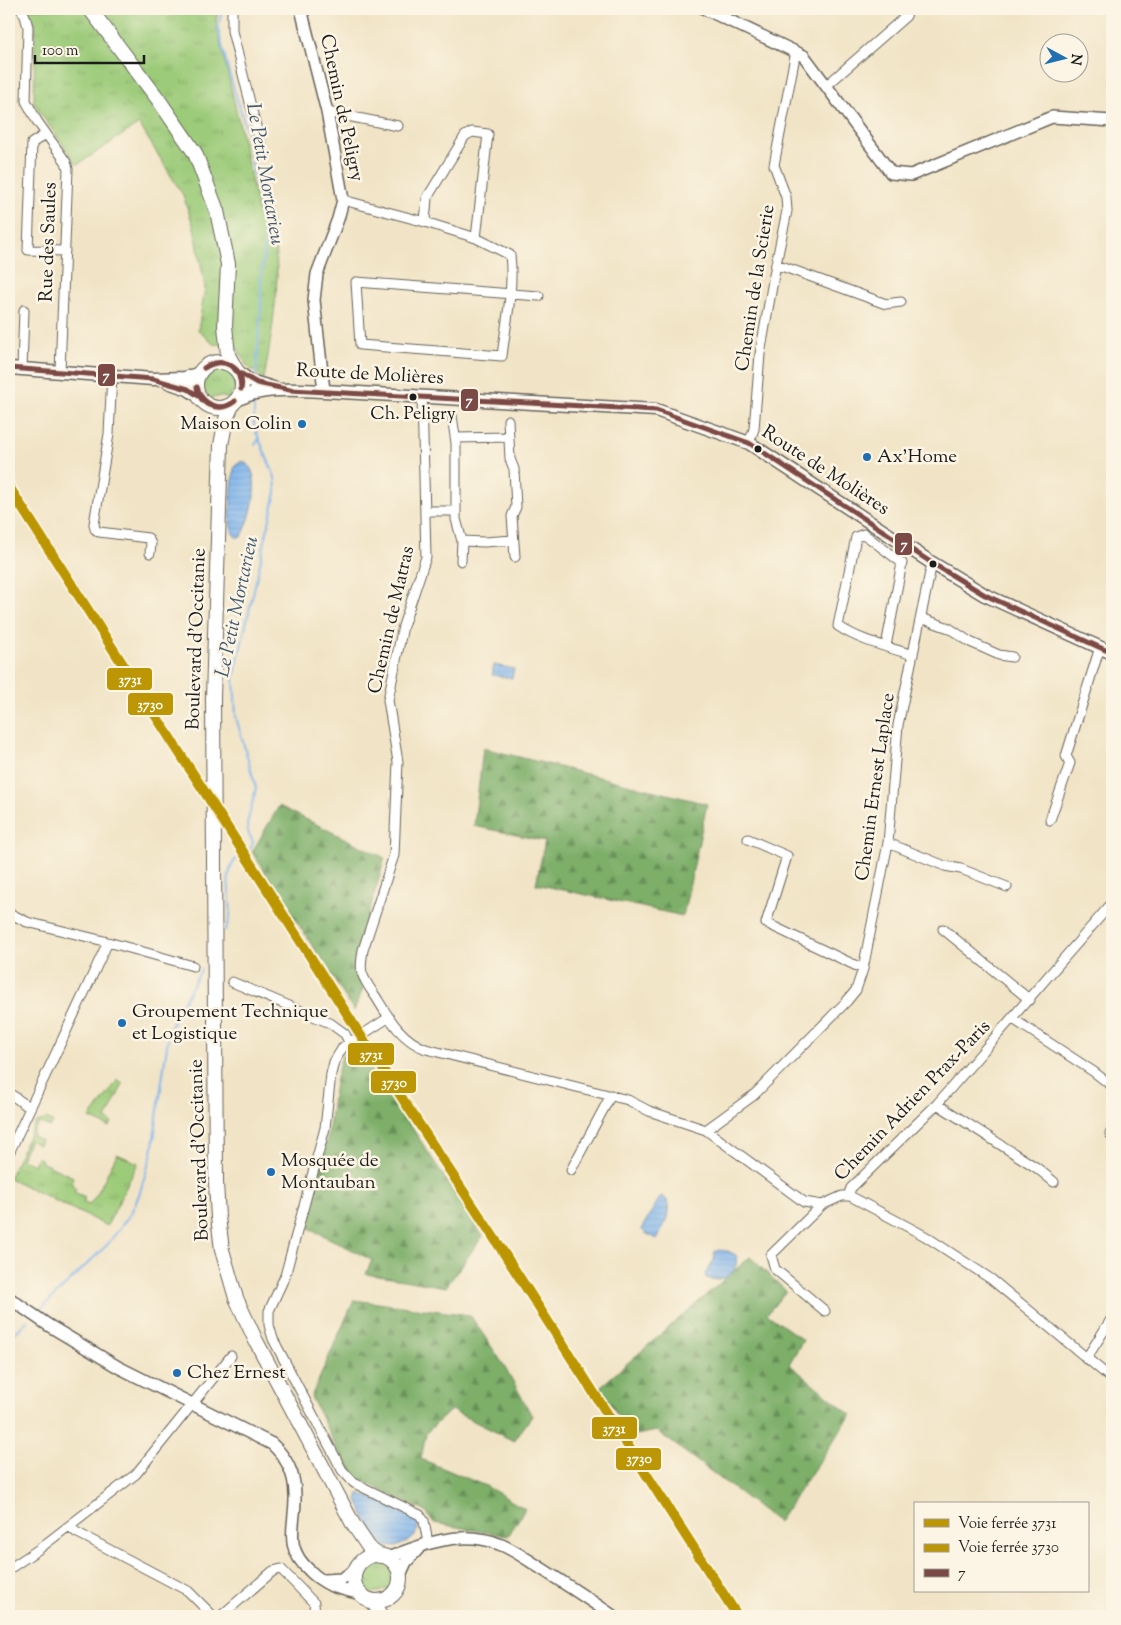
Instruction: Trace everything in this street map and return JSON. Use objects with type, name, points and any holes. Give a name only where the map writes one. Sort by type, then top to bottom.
[{"type":"main road","points":[[90,9],[158,99],[195,153],[217,211],[228,264],[225,326],[228,355],[242,386],[235,401],[223,407],[204,401],[188,388],[153,379]]},
{"type":"main road","points":[[9,368],[153,379],[185,378],[200,373],[211,363],[225,326]]},
{"type":"main road","points":[[211,363],[226,363],[236,370]]},
{"type":"main road","name":"Route de Molières","points":[[236,370],[250,381],[283,390]]},
{"type":"main road","points":[[200,373],[197,387],[204,401]]},
{"type":"main road","name":"Route de Molières","points":[[235,401],[249,394],[283,390],[656,410],[749,443],[932,563],[985,595],[1106,650]]},
{"type":"main road","name":"Boulevard d'Occitanie","points":[[204,401],[215,416],[221,445]]},
{"type":"main road","name":"Boulevard d'Occitanie","points":[[235,401],[227,414],[221,445],[213,679],[216,1183],[222,1250],[230,1282],[242,1314],[353,1524],[370,1549],[384,1557]]},
{"type":"main road","name":"Boulevard d'Occitanie","points":[[353,1524],[359,1554],[357,1568]]},
{"type":"main road","points":[[382,1616],[376,1606],[365,1597],[355,1584],[357,1568],[370,1557],[384,1557],[396,1565],[400,1575],[398,1586],[392,1596],[390,1616]]},
{"type":"main road","points":[[365,1597],[383,1600],[392,1596]]},
{"type":"street","name":"Rue des Saules","points":[[21,9],[28,27],[26,101],[66,162],[68,169],[60,371]]},
{"type":"street","points":[[232,9],[232,31],[260,142]]},
{"type":"street","name":"Chemin de Peligry","points":[[301,9],[327,112],[343,200],[338,219],[317,274],[315,286],[314,300],[324,391]]},
{"type":"street","points":[[705,9],[804,56],[891,173],[911,175],[1052,117],[1112,121]]},
{"type":"street","points":[[826,86],[906,16],[908,9]]},
{"type":"street","name":"Chemin de la Scierie","points":[[749,443],[754,429],[760,354],[787,211],[786,197],[774,164],[796,51]]},
{"type":"street","points":[[327,112],[398,126]]},
{"type":"street","points":[[425,222],[427,198],[465,136],[472,132],[488,134],[476,238]]},
{"type":"street","points":[[46,134],[32,143],[28,250],[65,251]]},
{"type":"street","points":[[343,200],[476,238],[510,255],[512,271],[509,293],[502,356],[360,345],[356,282],[509,293],[539,296]]},
{"type":"street","points":[[776,264],[886,304],[901,302]]},
{"type":"street","points":[[22,369],[24,310]]},
{"type":"street","points":[[112,375],[110,434],[94,524],[95,529],[99,532],[148,538],[152,544],[150,553]]},
{"type":"street","name":"Chemin de Matras","points":[[422,396],[426,557],[403,626],[388,700],[398,762],[394,855],[363,950],[361,967],[365,979],[388,1018],[405,1038],[415,1045],[611,1095],[628,1100],[649,1111],[706,1130]]},
{"type":"street","points":[[452,416],[456,438],[456,511],[462,541],[461,561]]},
{"type":"street","points":[[508,420],[510,459],[514,469],[516,507],[512,516],[515,557]]},
{"type":"street","points":[[456,438],[509,437]]},
{"type":"street","points":[[426,512],[456,511]]},
{"type":"street","points":[[886,646],[902,563],[864,534],[856,537],[838,626],[848,633],[886,646],[913,655]]},
{"type":"street","points":[[462,541],[513,540]]},
{"type":"street","name":"Chemin Ernest Laplace","points":[[706,1130],[754,1095],[856,990],[888,843],[898,725],[932,563]]},
{"type":"street","points":[[921,618],[950,628],[970,642],[999,655],[1012,657]]},
{"type":"street","points":[[1050,820],[1070,763],[1066,756],[1106,650]]},
{"type":"street","points":[[748,839],[787,856],[766,923],[862,969]]},
{"type":"street","points":[[888,843],[945,866],[961,869],[1007,887]]},
{"type":"street","name":"Chemin Adrien Prax-Paris","points":[[822,1206],[842,1196],[848,1196],[851,1188],[937,1104],[1030,1000],[1112,903]]},
{"type":"street","points":[[9,913],[27,922],[193,966]]},
{"type":"street","points":[[943,929],[1030,1000]]},
{"type":"street","points":[[9,1153],[108,942]]},
{"type":"street","points":[[232,982],[330,1023],[345,1034],[349,1042]]},
{"type":"street","points":[[388,1018],[349,1042],[338,1053],[334,1062],[325,1128],[285,1276],[269,1311],[269,1325],[273,1339],[342,1470],[348,1478],[362,1488],[420,1515],[424,1521],[426,1544]]},
{"type":"street","points":[[1013,1019],[1094,1072],[1112,1086]]},
{"type":"street","points":[[9,1093],[30,1108]]},
{"type":"street","points":[[571,1170],[611,1095]]},
{"type":"street","points":[[937,1104],[1038,1168],[1054,1182]]},
{"type":"street","points":[[706,1130],[804,1202],[822,1206]]},
{"type":"street","points":[[848,1196],[925,1236],[991,1280],[1112,1380]]},
{"type":"street","points":[[822,1206],[771,1256],[775,1270],[825,1311]]},
{"type":"street","points":[[9,1298],[48,1325],[110,1363],[190,1405],[272,1444],[283,1454],[292,1472],[296,1496],[292,1541],[304,1565],[331,1586],[353,1591],[365,1597]]},
{"type":"street","points":[[1086,1359],[1112,1318]]},
{"type":"street","points":[[9,1569],[69,1526],[136,1474],[231,1356]]},
{"type":"street","points":[[69,1526],[76,1532],[188,1591],[213,1616]]},
{"type":"street","points":[[384,1557],[446,1539],[480,1539],[500,1544],[557,1578],[613,1616]]},
{"type":"street","points":[[400,1575],[410,1557],[426,1544]]},
{"type":"street","points":[[324,1580],[341,1578],[357,1568]]},
{"type":"street","points":[[221,1616],[273,1571],[281,1569],[314,1603],[314,1616]]},
{"type":"green space","points":[[25,9],[218,9],[216,23],[258,212],[269,210],[274,242],[277,267],[276,288],[264,379],[247,366],[236,346],[213,344],[198,330],[205,288],[195,231],[183,195],[139,124],[77,165],[34,104],[35,22]]},
{"type":"green space","points":[[220,368],[233,376],[236,385],[235,390],[228,399],[215,397],[211,399],[205,390],[204,380],[214,369]]},
{"type":"green space","points":[[483,748],[707,804],[683,916],[536,884],[545,841],[474,826]]},
{"type":"green space","points":[[279,806],[385,858],[355,961],[357,972],[364,986],[354,1011],[252,852]]},
{"type":"green space","points":[[342,1055],[369,1062],[483,1236],[446,1287],[366,1274],[372,1260],[305,1226],[328,1135],[335,1082]]},
{"type":"green space","points":[[118,1080],[123,1084],[106,1119],[112,1123],[109,1127],[90,1118]]},
{"type":"green space","points":[[46,1119],[53,1123],[50,1127],[39,1123],[34,1130],[33,1136],[41,1140],[39,1145],[30,1140],[21,1159],[34,1165],[37,1157],[42,1160],[41,1162],[73,1177],[72,1185],[76,1188],[74,1192],[85,1197],[83,1202],[89,1205],[97,1194],[117,1154],[138,1163],[107,1226],[9,1178],[35,1123]]},
{"type":"green space","points":[[750,1257],[786,1291],[767,1314],[803,1340],[789,1364],[851,1415],[778,1522],[657,1431],[631,1436],[600,1387]]},
{"type":"green space","points":[[354,1300],[470,1315],[505,1367],[532,1416],[514,1441],[451,1410],[426,1433],[421,1459],[488,1487],[525,1509],[508,1536],[434,1523],[426,1512],[350,1475],[311,1397]]},
{"type":"green space","points":[[373,1561],[385,1563],[392,1570],[394,1580],[390,1591],[386,1589],[374,1592],[371,1595],[363,1587],[360,1578],[361,1573]]},
{"type":"water","points":[[242,461],[249,466],[253,474],[254,497],[245,530],[241,537],[235,537],[230,523],[234,469]]},
{"type":"water","points":[[494,665],[514,669],[512,678],[492,675]]},
{"type":"water","points":[[661,1196],[667,1200],[668,1211],[657,1239],[641,1229]]},
{"type":"water","points":[[719,1250],[728,1251],[736,1255],[737,1262],[735,1267],[729,1276],[724,1278],[706,1278],[705,1274],[712,1264],[714,1252]]},
{"type":"water","points":[[359,1493],[409,1514],[417,1520],[418,1529],[415,1536],[396,1547],[386,1546],[375,1537],[357,1501]]},
{"type":"waterway","name":"Le Petit Mortarieu","points":[[222,9],[218,28],[247,132],[265,241],[261,275],[261,306],[256,376]]},
{"type":"waterway","name":"Le Petit Mortarieu","points":[[225,930],[229,922],[230,913],[229,873],[234,862],[250,849],[253,842],[248,832],[247,824],[256,788],[236,717],[234,678],[276,492],[275,477],[254,427],[254,400]]},
{"type":"waterway","name":"Le Petit Mortarieu","points":[[255,445],[259,439]]},
{"type":"waterway","name":"Le Petit Mortarieu","points":[[40,1310],[108,1244],[131,1213],[139,1195],[152,1153],[169,1031],[201,970]]},
{"type":"waterway","name":"Le Petit Mortarieu","points":[[9,1339],[28,1320]]},
{"type":"rail line","name":"3730","points":[[9,483],[362,1034],[501,1245],[740,1616]]},
{"type":"rail line","name":"3731","points":[[9,491],[735,1616]]},
{"type":"transit line","name":"7","points":[[204,368],[218,363],[231,365],[240,375],[242,381],[241,389]]},
{"type":"transit line","name":"7","points":[[204,368],[218,363],[230,365],[238,374],[241,389]]},
{"type":"transit line","name":"7","points":[[9,368],[153,379],[188,389],[200,397]]},
{"type":"transit line","name":"7","points":[[238,372],[257,383],[290,390],[656,410],[749,443],[932,563],[985,595],[1112,653]]},
{"type":"transit line","name":"7","points":[[197,387],[207,403],[212,405],[218,407],[229,405],[235,401]]},
{"type":"transit line","name":"7","points":[[197,387],[202,399],[212,406],[223,407],[235,401]]},
{"type":"place","name":"Ch. Peligry","points":[[413,397]]},
{"type":"place","name":"Maison Colin","points":[[302,424]]},
{"type":"place","name":"Ax'Home","points":[[867,457]]},
{"type":"place","name":"Groupement Technique et Logistique","points":[[122,1023]]},
{"type":"place","name":"Mosquée de Montauban","points":[[271,1172]]},
{"type":"place","name":"Chez Ernest","points":[[177,1373]]}]
